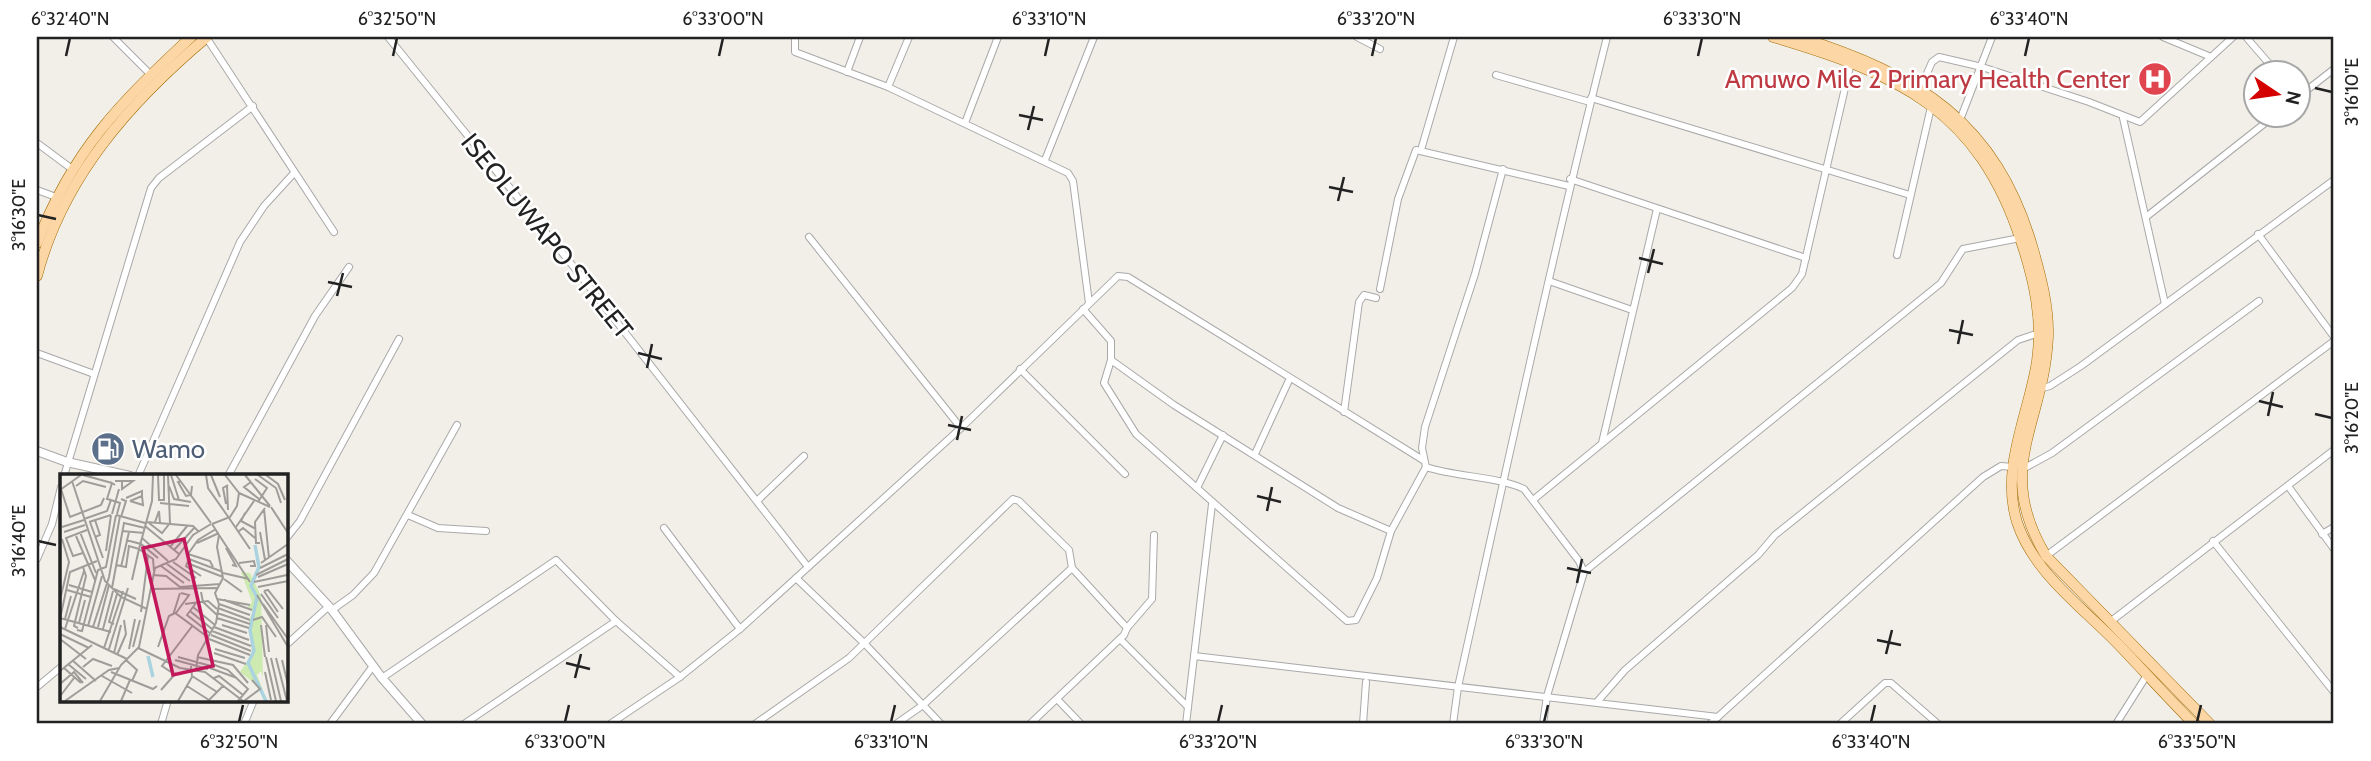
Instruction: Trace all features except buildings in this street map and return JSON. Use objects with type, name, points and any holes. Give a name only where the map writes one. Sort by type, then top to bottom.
[{"type":"main road","points":[[37,243],[72,169],[104,122],[150,74],[191,37]]},
{"type":"main road","points":[[37,276],[64,204],[107,134],[156,82],[206,37]]},
{"type":"main road","points":[[1773,37],[1882,75],[1931,107],[1967,137],[1982,156],[2007,199],[2042,281],[2047,315],[2048,338],[2038,389],[2016,468],[2028,518],[2046,556],[2210,724]]},
{"type":"main road","points":[[1799,37],[1856,54],[1920,89],[1960,120],[1988,150],[2001,171],[2016,198],[2035,290],[2039,333],[2036,367],[2016,468],[2014,508],[2030,551],[2194,724]]},
{"type":"street","points":[[113,37],[150,74]]},
{"type":"street","points":[[206,37],[334,232]]},
{"type":"street","name":"ISEOLUWAPO STREET","points":[[388,37],[758,500],[808,568]]},
{"type":"street","points":[[795,37],[795,52],[888,87],[1063,169],[1073,181],[1089,303]]},
{"type":"street","points":[[847,72],[860,37]]},
{"type":"street","points":[[888,87],[909,37]]},
{"type":"street","points":[[965,123],[998,37]]},
{"type":"street","points":[[1045,160],[1094,37]]},
{"type":"street","points":[[1357,37],[1380,49]]},
{"type":"street","points":[[1421,150],[1454,37]]},
{"type":"street","points":[[1453,724],[1458,687],[1569,183],[1607,37]]},
{"type":"street","points":[[1960,120],[1992,37]]},
{"type":"street","points":[[2163,37],[2174,39],[2211,57]]},
{"type":"street","points":[[1920,89],[1935,58],[1982,67],[2089,102],[2134,122],[2146,118],[2233,37]]},
{"type":"street","points":[[2246,37],[2266,60]]},
{"type":"street","points":[[1534,500],[1792,288],[1802,274],[1851,62]]},
{"type":"street","points":[[2312,86],[2334,69]]},
{"type":"street","points":[[1496,75],[1590,100],[1910,195]]},
{"type":"street","points":[[64,474],[151,188],[159,178],[253,106]]},
{"type":"street","points":[[1896,256],[1931,107]]},
{"type":"street","points":[[2123,118],[2165,304]]},
{"type":"street","points":[[2146,217],[2256,130]]},
{"type":"street","points":[[37,143],[72,169]]},
{"type":"street","points":[[1380,289],[1398,199],[1413,153],[1421,150],[1569,183],[1806,258]]},
{"type":"street","points":[[1083,309],[1111,341],[1111,360],[1105,388],[1128,426],[1213,504],[1352,623],[1368,601],[1391,531],[1424,463],[1425,428],[1475,274],[1503,169]]},
{"type":"street","points":[[139,474],[240,242],[264,206],[294,173]]},
{"type":"street","points":[[2038,389],[2060,380],[2334,180]]},
{"type":"street","points":[[37,190],[56,198]]},
{"type":"street","points":[[1602,443],[1657,209]]},
{"type":"street","points":[[2046,556],[2334,334],[2258,234]]},
{"type":"street","points":[[808,237],[961,428]]},
{"type":"street","points":[[1543,724],[1546,696],[1584,572],[1941,283],[1956,256],[1963,250],[2025,244]]},
{"type":"street","points":[[229,474],[315,316],[349,267]]},
{"type":"street","points":[[610,724],[680,677],[740,629],[961,428],[1113,278],[1128,277],[1424,463],[1452,475],[1504,482],[1524,489],[1584,572]]},
{"type":"street","points":[[1549,281],[1632,310]]},
{"type":"street","points":[[1343,412],[1359,302],[1364,295],[1376,298]]},
{"type":"street","points":[[1710,724],[1983,477],[2001,466],[2016,468],[2045,458],[2259,301]]},
{"type":"street","points":[[1597,702],[1625,670],[1758,555],[1775,535],[2018,340],[2039,333]]},
{"type":"street","points":[[287,537],[300,521],[399,339]]},
{"type":"street","points":[[37,353],[94,374]]},
{"type":"street","points":[[1111,360],[1338,508],[1391,531]]},
{"type":"street","points":[[1020,369],[1125,474]]},
{"type":"street","points":[[1255,454],[1290,378]]},
{"type":"street","points":[[287,644],[365,585],[408,515],[457,425]]},
{"type":"street","points":[[1197,488],[1223,435]]},
{"type":"street","points":[[2110,622],[2334,450]]},
{"type":"street","points":[[37,452],[121,474]]},
{"type":"street","points":[[758,500],[804,456]]},
{"type":"street","points":[[2288,486],[2334,549]]},
{"type":"street","points":[[37,559],[52,524],[60,491]]},
{"type":"street","points":[[755,724],[865,644],[1013,499],[1019,501],[1069,550],[1072,568],[1127,628]]},
{"type":"street","points":[[1186,724],[1213,504]]},
{"type":"street","points":[[408,515],[438,528],[486,531]]},
{"type":"street","points":[[2322,534],[2334,527]]},
{"type":"street","points":[[664,528],[740,629]]},
{"type":"street","points":[[1030,724],[1120,639],[1153,599],[1154,535]]},
{"type":"street","points":[[2213,541],[2334,692]]},
{"type":"street","points":[[382,678],[556,560],[617,621],[680,677]]},
{"type":"street","points":[[287,561],[330,609],[382,678],[422,724]]},
{"type":"street","points":[[896,724],[923,705],[1072,568]]},
{"type":"street","points":[[796,578],[865,644],[941,724]]},
{"type":"street","points":[[464,724],[617,621]]},
{"type":"street","points":[[1120,639],[1188,707]]},
{"type":"street","points":[[1194,656],[1718,717]]},
{"type":"street","points":[[330,724],[373,666]]},
{"type":"street","points":[[37,687],[60,668]]},
{"type":"street","points":[[2116,724],[2147,675]]},
{"type":"street","points":[[1363,724],[1366,682]]},
{"type":"street","points":[[1840,724],[1885,683],[1897,686],[1938,724]]},
{"type":"street","points":[[1057,699],[1081,724]]},
{"type":"street","points":[[161,724],[167,702]]},
{"type":"street","points":[[244,724],[253,702]]},
{"type":"street","points":[[1924,724],[1930,716]]},
{"type":"place","name":"Amuwo Mile 2 Primary Health Center","points":[[2155,79]]},
{"type":"place","name":"Wamo","points":[[108,449]]}]
